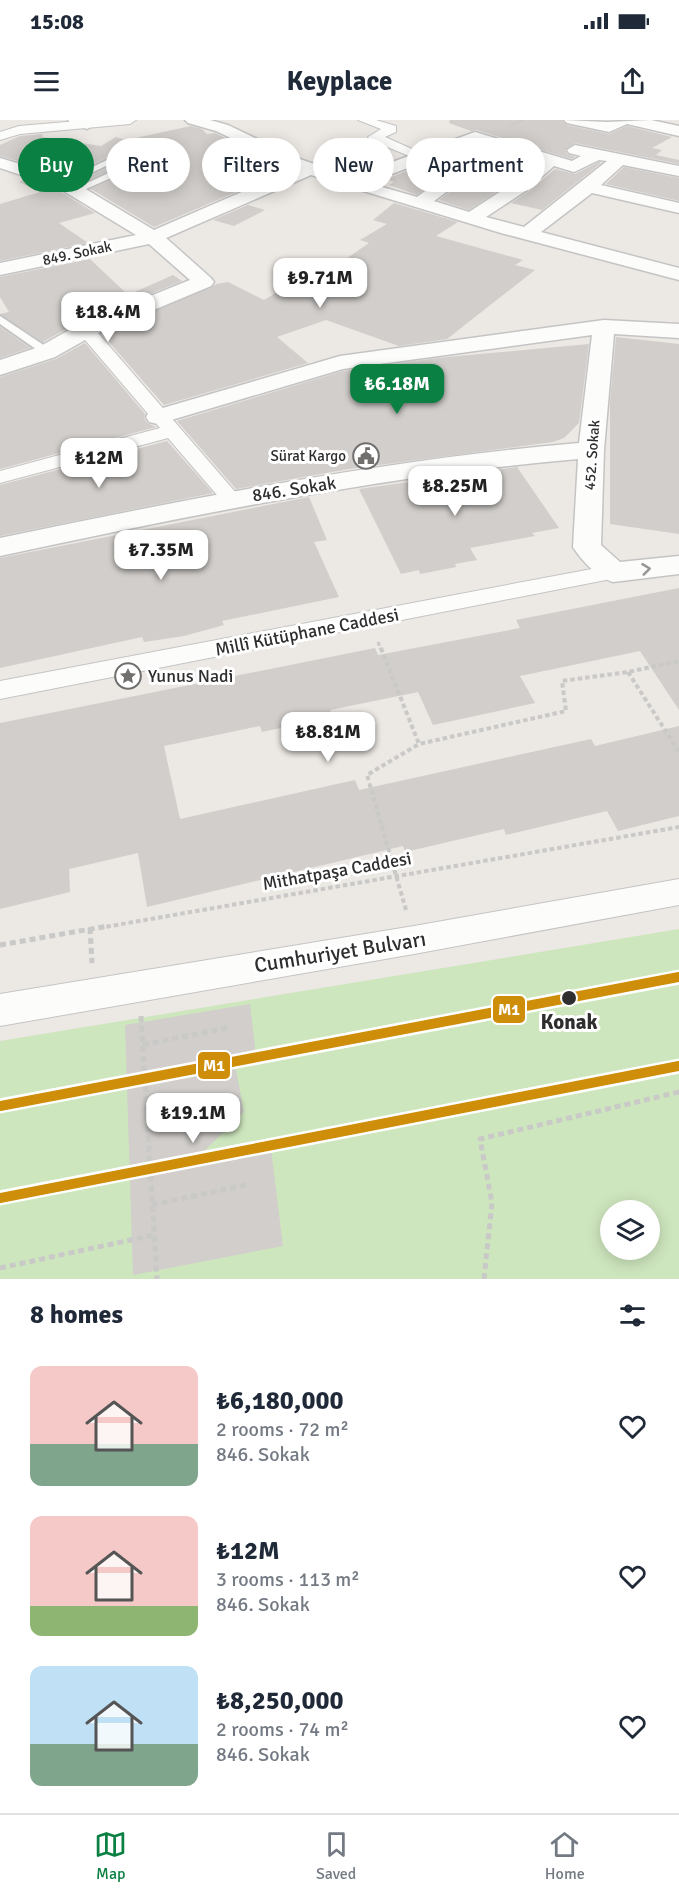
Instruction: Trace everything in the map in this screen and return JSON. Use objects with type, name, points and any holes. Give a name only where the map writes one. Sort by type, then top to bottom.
[{"type":"street","points":[[0,136],[19,130],[81,122],[130,120]]},
{"type":"street","points":[[193,120],[222,128],[313,170]]},
{"type":"street","points":[[364,120],[392,129],[374,137],[406,150]]},
{"type":"street","points":[[572,120],[609,127],[622,120]]},
{"type":"street","points":[[631,120],[679,131]]},
{"type":"street","points":[[505,128],[499,131],[595,155],[679,171]]},
{"type":"street","points":[[545,159],[574,167],[595,155]]},
{"type":"street","points":[[527,234],[585,190],[619,160]]},
{"type":"street","points":[[472,218],[521,186],[550,161]]},
{"type":"street","points":[[0,163],[18,169]]},
{"type":"street","name":"849. Sokak","points":[[0,269],[153,237],[309,169]]},
{"type":"street","points":[[585,190],[592,188],[679,208]]},
{"type":"street","points":[[0,368],[47,352],[86,330],[204,282],[153,237],[79,192]]},
{"type":"street","points":[[382,192],[527,234],[679,274]]},
{"type":"street","points":[[420,203],[435,192]]},
{"type":"street","points":[[0,477],[164,424],[340,363],[604,327],[679,332]]},
{"type":"street","name":"452. Sokak","points":[[604,327],[591,450],[587,547],[613,572]]},
{"type":"street","points":[[86,330],[164,424],[230,498]]},
{"type":"street","name":"846. Sokak","points":[[0,547],[230,498],[511,455],[591,450]]},
{"type":"street","points":[[613,572],[679,565]]},
{"type":"street","name":"Millî Kütüphane Caddesi","points":[[0,690],[613,572]]},
{"type":"street","name":"Cumhuriyet Bulvarı","points":[[0,1010],[414,940],[679,892]]},
{"type":"lane","points":[[0,320],[47,352]]},
{"type":"path","points":[[368,620],[394,678],[419,744]]},
{"type":"path","points":[[414,940],[367,775],[419,744],[566,711],[562,681],[627,672],[679,661]]},
{"type":"path","points":[[627,672],[679,752]]},
{"type":"path","name":"Mithatpaşa Caddesi","points":[[0,945],[679,827]]},
{"type":"path","points":[[138,985],[157,1279]]},
{"type":"path","points":[[143,1045],[231,1027]]},
{"type":"path","points":[[484,1279],[492,1203],[480,1139],[679,1092]]},
{"type":"path","points":[[152,1205],[250,1184]]},
{"type":"path","points":[[0,1268],[154,1235]]},
{"type":"green space","points":[[679,929],[679,1279],[0,1279],[0,1041]]},
{"type":"building","points":[[450,120],[562,120],[567,125],[609,134],[627,126],[672,137],[652,148],[662,150],[656,155],[679,160],[679,164],[575,143],[565,150],[567,154],[575,157],[572,159],[545,151],[545,138],[502,138],[449,123]]},
{"type":"building","points":[[191,126],[202,129],[207,134],[215,133],[225,138],[202,138],[202,192],[236,192],[154,227],[94,191],[94,188],[106,182],[106,192],[190,192],[190,138],[135,138]]},
{"type":"building","points":[[43,134],[42,137],[49,138],[18,138],[18,161],[0,156],[0,145],[20,136]]},
{"type":"building","points":[[106,143],[106,158],[94,164],[94,145],[101,146]]},
{"type":"building","points":[[601,163],[542,210],[511,203],[528,192],[545,192],[545,178],[555,169],[575,174]]},
{"type":"building","points":[[624,167],[679,178],[679,201],[606,184]]},
{"type":"building","points":[[106,169],[106,172],[94,177],[94,174]]},
{"type":"building","points":[[406,171],[406,191],[394,187],[394,176]]},
{"type":"building","points":[[40,192],[61,192],[95,213],[59,223],[88,243],[0,261],[0,204]]},
{"type":"building","points":[[450,192],[496,192],[469,210],[439,200]]},
{"type":"building","points":[[394,203],[458,222],[436,236],[523,260],[515,265],[535,270],[447,339],[399,346],[326,320],[277,337],[308,363],[164,405],[102,334],[217,284],[228,282],[264,300],[301,278],[314,281],[369,243],[360,240],[387,224],[373,220]]},
{"type":"building","points":[[248,205],[265,210],[234,226],[213,220]]},
{"type":"building","points":[[90,259],[128,295],[173,275],[182,281],[77,323],[43,342],[0,314],[9,312],[0,297],[0,277]]},
{"type":"building","points":[[0,327],[30,348],[0,358]]},
{"type":"building","points":[[616,337],[679,344],[679,534],[610,524],[610,401]]},
{"type":"building","points":[[85,343],[145,414],[144,418],[147,423],[156,427],[0,469],[0,377],[56,359]]},
{"type":"building","points":[[589,344],[579,423],[564,438],[553,442],[349,469],[236,489],[177,421],[343,371],[437,358]]},
{"type":"building","points":[[167,441],[213,493],[0,536],[0,485]]},
{"type":"building","points":[[517,467],[559,528],[532,533],[535,536],[470,548],[477,560],[420,574],[419,570],[401,574],[359,489]]},
{"type":"building","points":[[309,497],[327,540],[314,542],[339,597],[222,621],[224,625],[184,636],[144,642],[142,637],[0,668],[0,558]]},
{"type":"building","points":[[679,588],[679,710],[640,651],[520,676],[535,703],[433,725],[418,692],[330,710],[332,717],[262,732],[260,726],[164,746],[180,819],[355,780],[359,790],[591,739],[595,746],[679,726],[679,816],[618,831],[607,811],[506,835],[504,829],[405,852],[403,846],[147,907],[138,853],[69,869],[70,892],[0,909],[0,723],[375,648],[378,655],[520,628],[516,620]]},
{"type":"building","points":[[250,1004],[256,1056],[234,1060],[244,1112],[191,1164],[271,1149],[283,1246],[133,1275],[125,1025]]},
{"type":"transit line","name":"M1","points":[[0,1106],[679,977]]},
{"type":"transit line","name":"M1","points":[[0,1198],[679,1066]]},
{"type":"place","name":"Sürat Kargo","points":[[366,456]]},
{"type":"place","name":"Yunus Nadi","points":[[128,676]]},
{"type":"place","name":"Konak","points":[[569,998]]}]
